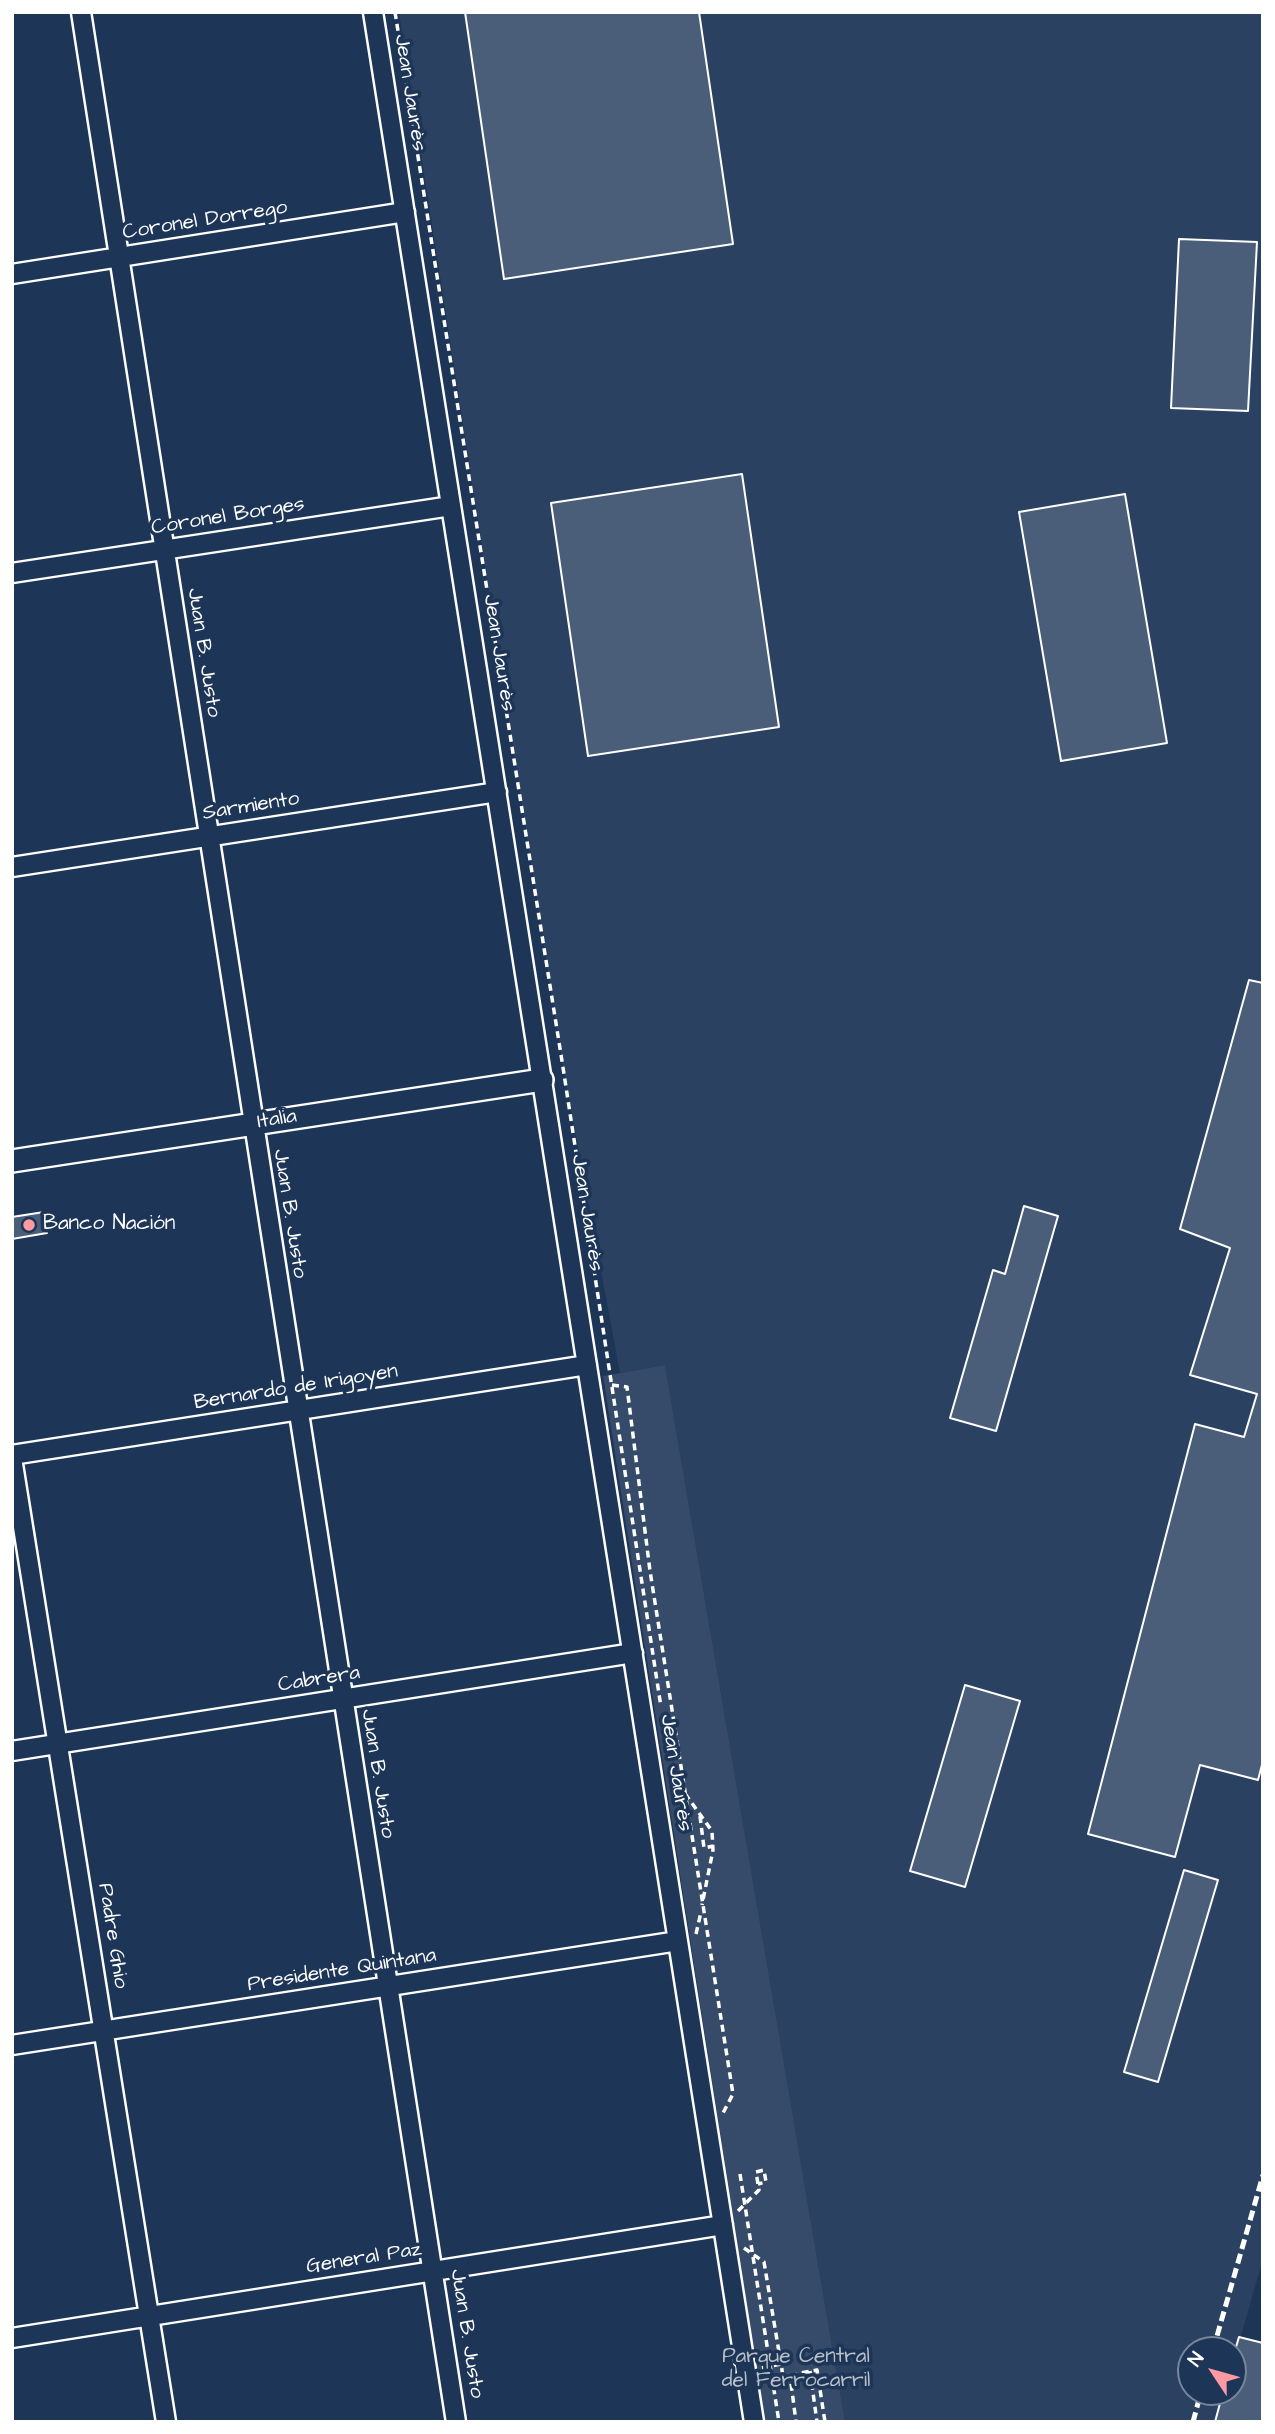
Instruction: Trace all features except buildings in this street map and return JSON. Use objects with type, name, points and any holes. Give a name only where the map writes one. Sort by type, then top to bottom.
[{"type":"street","name":"Juan B. Justo","points":[[81,12],[456,2422]]},
{"type":"street","name":"Jean Jaurès","points":[[373,12],[678,1941],[732,2224],[754,2422]]},
{"type":"street","name":"Coronel Dorrego","points":[[12,274],[405,212]]},
{"type":"street","name":"Coronel Borges","points":[[12,573],[451,506]]},
{"type":"street","name":"Sarmiento","points":[[12,867],[497,792]]},
{"type":"street","name":"Italia","points":[[12,1161],[542,1080]]},
{"type":"street","name":"Bernardo de Irigoyen","points":[[12,1457],[298,1410],[589,1374]]},
{"type":"street","name":"Padre Ghio","points":[[12,1457],[166,2422]]},
{"type":"street","name":"Cabrera","points":[[12,1751],[633,1653]]},
{"type":"street","name":"Presidente Quintana","points":[[12,2045],[678,1941]]},
{"type":"street","name":"General Paz","points":[[12,2338],[732,2224]]},
{"type":"path","points":[[395,12],[663,1721]]},
{"type":"path","points":[[589,1374],[612,1385],[626,1387],[650,1571],[733,2094],[723,2113]]},
{"type":"path","points":[[669,1761],[674,1787]]},
{"type":"path","points":[[671,1774],[712,1831],[713,1846],[696,1934],[694,1921]]},
{"type":"path","points":[[700,1814],[704,1848],[713,1846]]},
{"type":"path","points":[[721,2099],[726,2126]]},
{"type":"path","points":[[740,2174],[779,2422]]},
{"type":"path","points":[[732,2224],[738,2209],[759,2190],[758,2183]]},
{"type":"path","points":[[742,2236],[746,2261]]},
{"type":"path","points":[[744,2248],[764,2262],[783,2376],[817,2370],[825,2422]]},
{"type":"path","points":[[764,2381],[762,2368],[781,2364]]},
{"type":"path","points":[[810,2371],[817,2422]]},
{"type":"path","points":[[790,2375],[796,2422]]},
{"type":"shaded area","points":[[399,12],[1263,12],[1263,2259],[1241,2336],[1177,2336],[1177,2406],[1221,2406],[1217,2422],[845,2422],[665,1365],[620,1373],[562,1061]]},
{"type":"green space","name":"Parque Central del Ferrocarril","points":[[665,1365],[845,2422],[765,2422],[603,1376]]},
{"type":"railway","points":[[1217,2336],[1263,2175]]},
{"type":"railway","points":[[1193,2422],[1197,2406]]},
{"type":"place","name":"Banco Nación","points":[[29,1225]]}]
